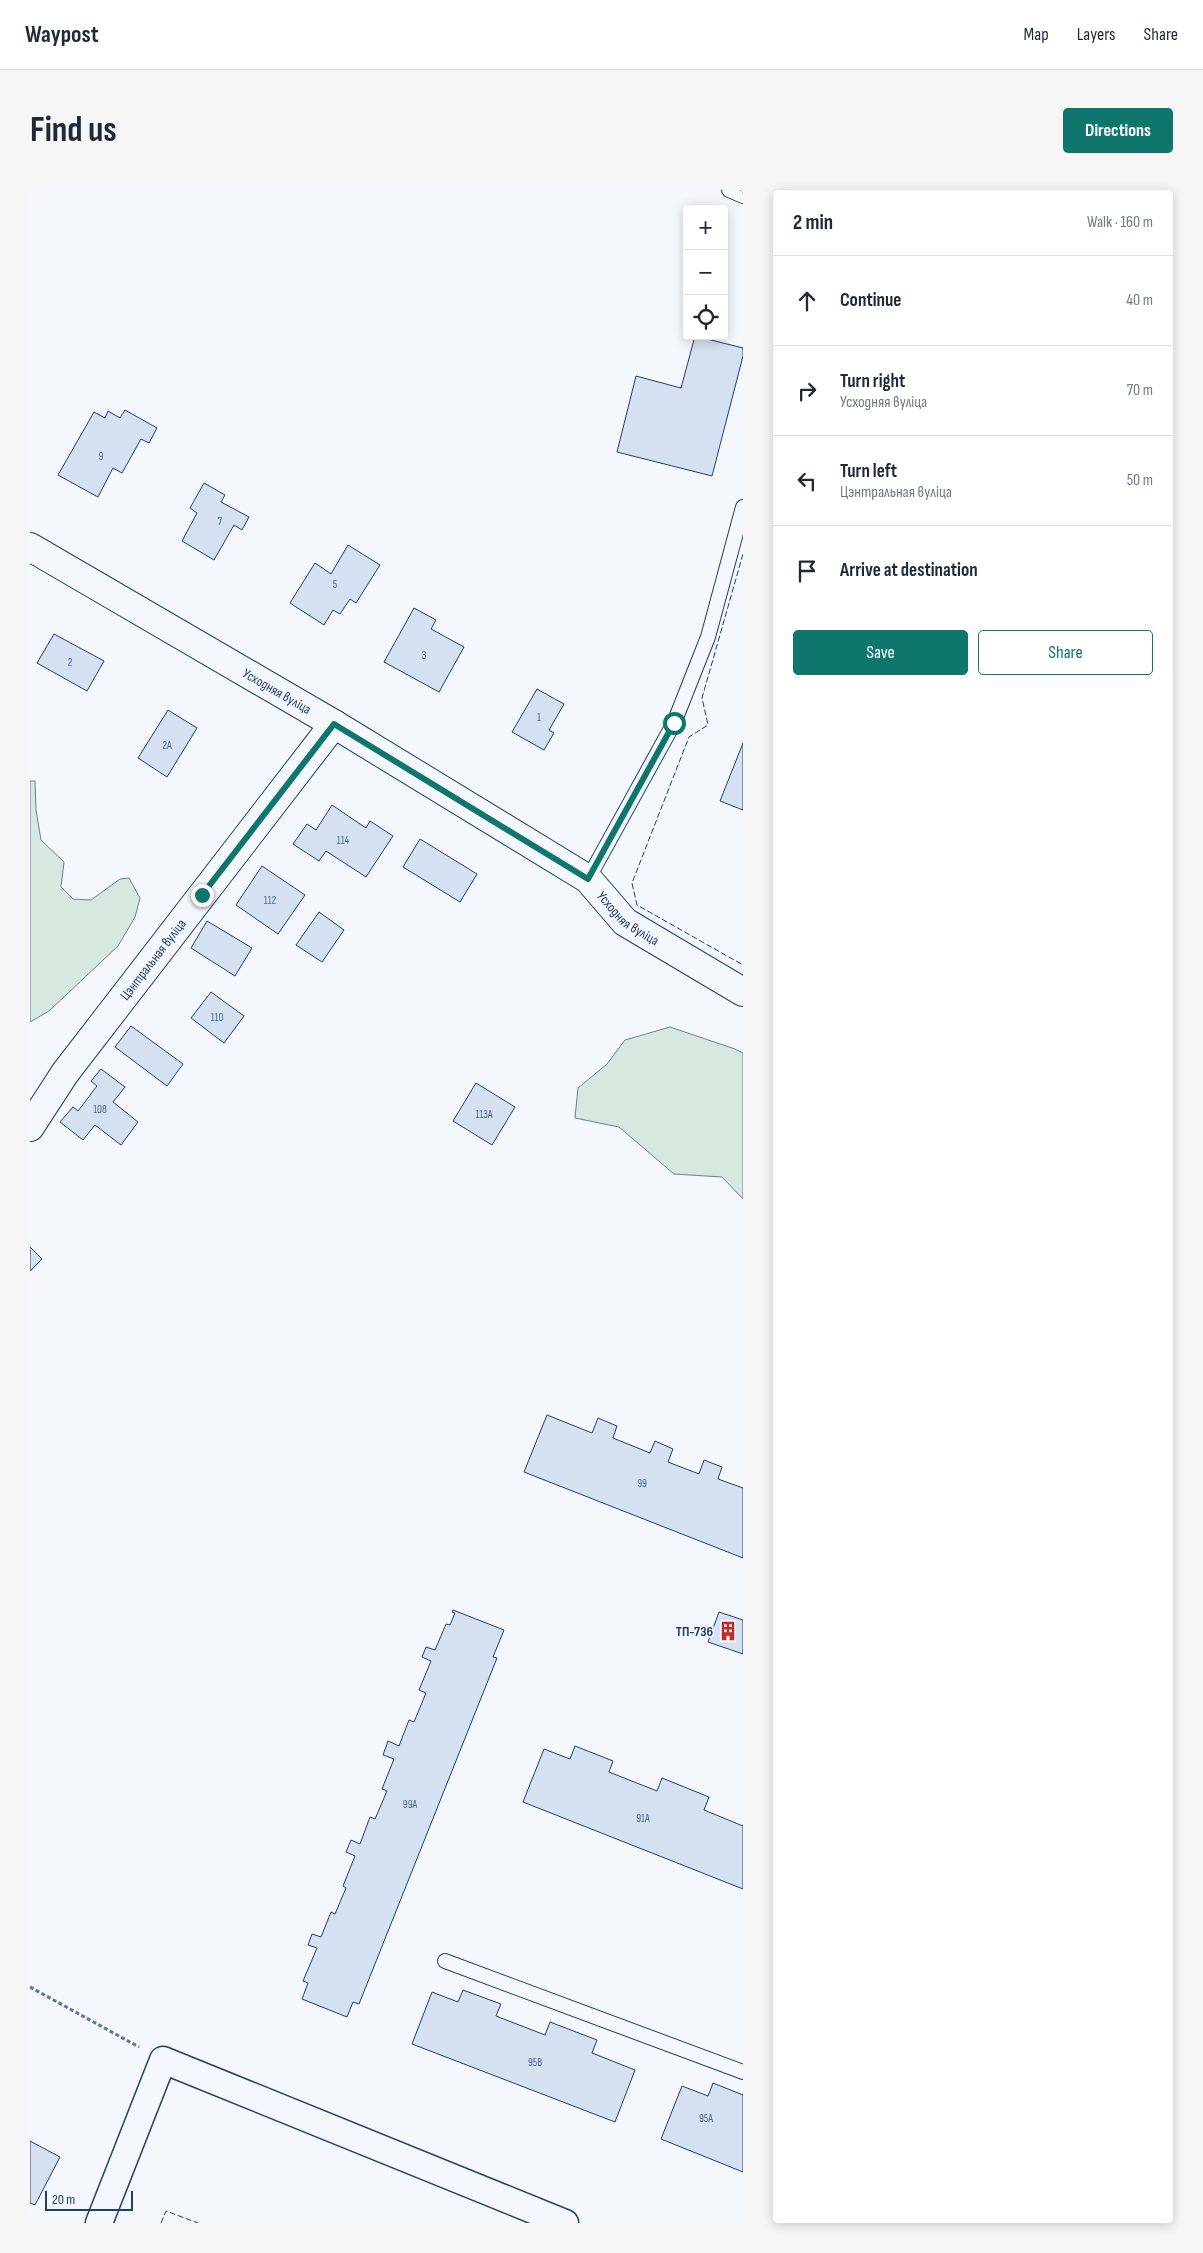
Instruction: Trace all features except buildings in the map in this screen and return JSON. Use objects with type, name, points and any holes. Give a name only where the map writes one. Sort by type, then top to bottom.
[{"type":"street","name":"Усходняя вуліца","points":[[31,548],[334,724],[588,879],[625,922],[743,992]]},
{"type":"street","name":"Цэнтральная вуліца","points":[[30,1127],[65,1073],[334,724]]},
{"type":"street","points":[[99,2223],[163,2060],[565,2223]]},
{"type":"lane","points":[[729,190],[743,196]]},
{"type":"lane","points":[[588,879],[674,723],[708,637],[743,507]]},
{"type":"lane","points":[[445,1961],[743,2072]]},
{"type":"path","points":[[30,1987],[163,2060]]},
{"type":"shaded area","points":[[30,781],[35,781],[36,810],[41,840],[64,862],[61,887],[73,899],[91,900],[120,879],[129,878],[140,898],[135,917],[118,946],[49,1011],[30,1022]]},
{"type":"shaded area","points":[[670,1027],[743,1053],[743,1199],[722,1177],[674,1174],[619,1127],[575,1118],[578,1088],[607,1064],[625,1040]]},
{"type":"fence","points":[[743,554],[702,698],[708,725],[689,737],[632,883],[637,905],[743,965]]},
{"type":"fence","points":[[161,2223],[166,2211],[198,2223]]},
{"type":"place","name":"ТП-736","points":[[728,1631]]},
{"type":"route","points":[[202,895],[334,724],[588,879],[674,723]]}]
